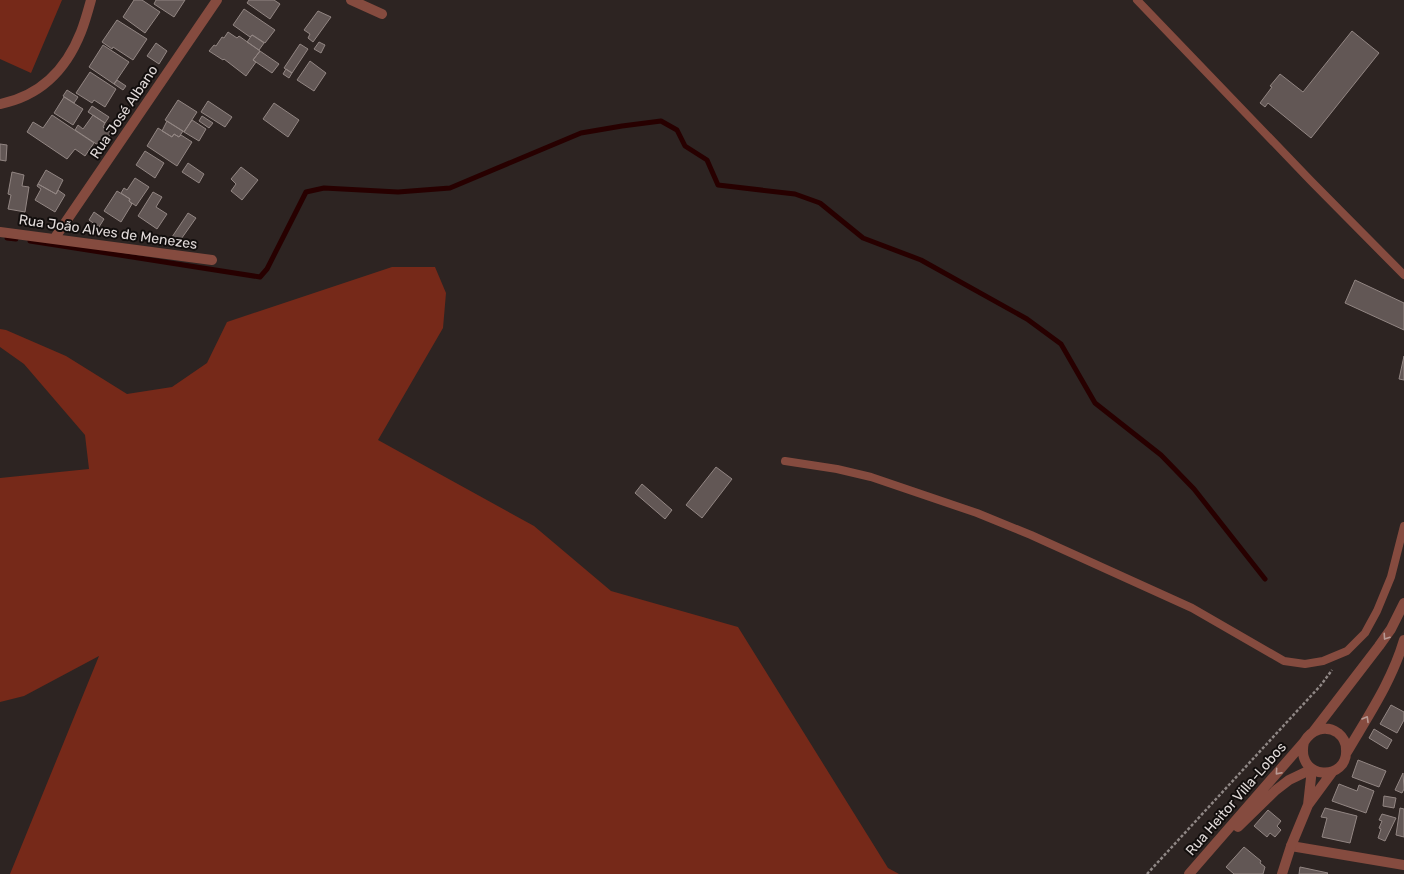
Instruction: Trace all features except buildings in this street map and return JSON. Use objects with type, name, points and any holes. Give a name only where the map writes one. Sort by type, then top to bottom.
[{"type":"street","points":[[0,104],[14,101],[31,93],[51,80],[66,62],[81,33],[91,0]]},
{"type":"street","name":"Rua José Albano","points":[[54,239],[217,0]]},
{"type":"street","points":[[351,0],[382,14]]},
{"type":"street","name":"Rua João Alves de Menezes","points":[[0,232],[212,260]]},
{"type":"street","points":[[1313,732],[1380,646],[1391,629],[1404,603]]},
{"type":"street","points":[[1282,874],[1291,846],[1308,805],[1333,771],[1342,764],[1346,752],[1388,681],[1404,640]]},
{"type":"street","points":[[1333,771],[1326,773],[1318,772],[1306,764],[1302,750],[1307,736],[1319,729],[1332,730],[1343,739],[1346,745],[1346,752]]},
{"type":"street","name":"Rua Heitor Villa-Lobos","points":[[1190,874],[1304,742]]},
{"type":"street","points":[[1308,805],[1312,769]]},
{"type":"street","name":"Rua Heitor Villa-Lobos","points":[[1190,874],[1276,790],[1289,780],[1312,769]]},
{"type":"street","points":[[1291,846],[1404,865]]},
{"type":"lane","points":[[1137,0],[1311,181],[1404,275]]},
{"type":"lane","points":[[785,461],[837,469],[871,477],[977,513],[1031,535],[1192,608],[1284,661],[1305,664],[1323,661],[1347,651],[1365,633],[1378,611],[1391,577],[1404,526]]},
{"type":"path","points":[[1147,874],[1321,685],[1334,668]]},
{"type":"shaded area","points":[[0,0],[62,0],[31,73],[0,59]]},
{"type":"shaded area","points":[[392,267],[435,267],[446,293],[443,328],[378,440],[534,526],[611,591],[738,627],[888,868],[899,874],[10,874],[99,656],[24,696],[0,702],[0,478],[89,469],[85,435],[24,364],[0,347],[0,329],[6,330],[66,356],[127,394],[172,387],[207,363],[227,322]]},
{"type":"waterway","points":[[30,241],[260,277],[267,269],[306,192],[324,188],[398,192],[450,188],[581,133],[661,121],[677,130],[685,146],[707,160],[718,185],[795,194],[820,203],[863,238],[921,260],[1027,319],[1061,344],[1095,403],[1161,455],[1194,489],[1265,579]]},
{"type":"waterway","points":[[7,238],[16,239]]}]
